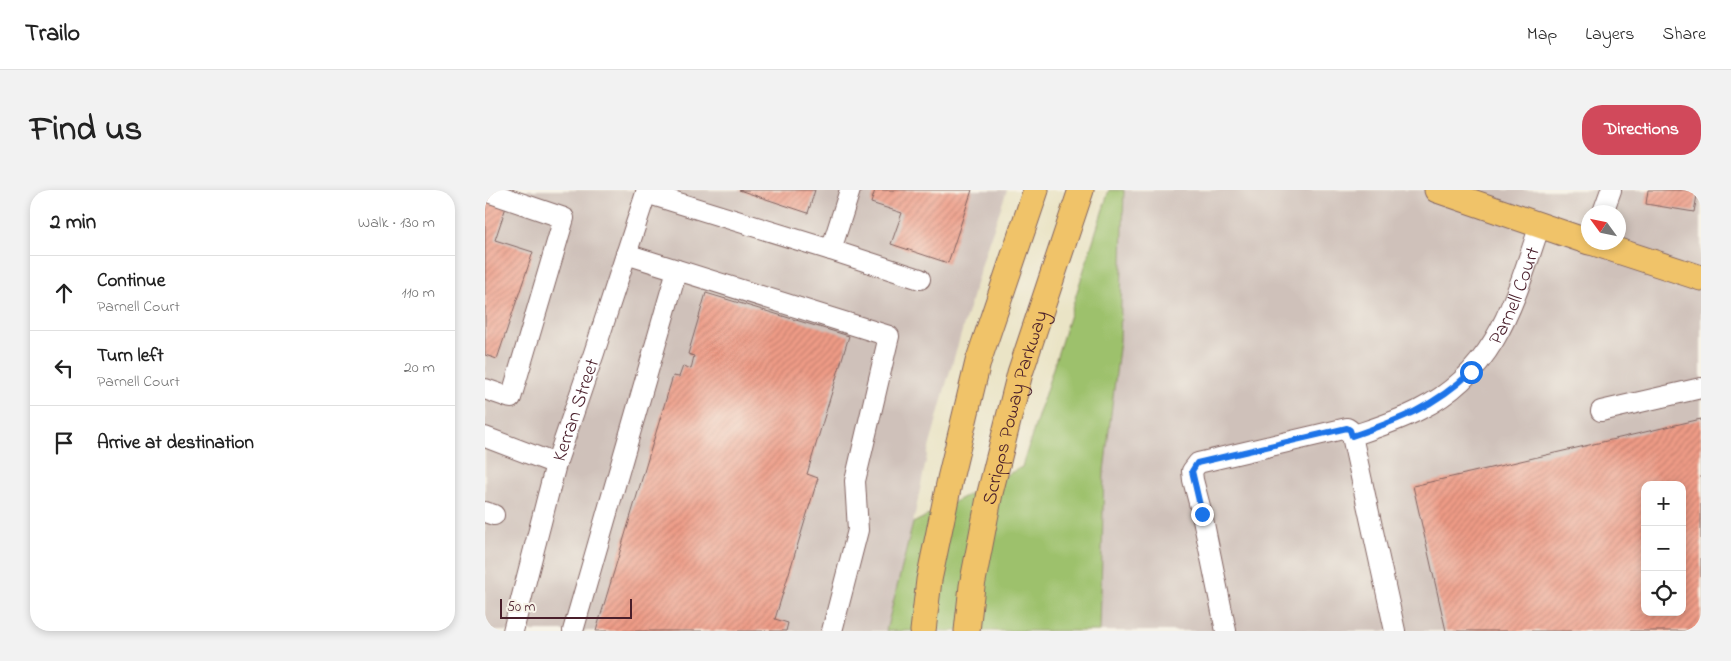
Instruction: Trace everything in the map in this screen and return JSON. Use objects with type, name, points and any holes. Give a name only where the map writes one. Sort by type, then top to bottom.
[{"type":"main road","points":[[923,631],[929,580],[949,479],[978,362],[1036,190]]},
{"type":"main road","name":"Scripps Poway Parkway","points":[[967,631],[972,586],[990,492],[1020,373],[1081,190]]},
{"type":"main road","points":[[1437,190],[1581,238]]},
{"type":"main road","points":[[1616,250],[1701,278]]},
{"type":"street","points":[[831,250],[850,190]]},
{"type":"street","points":[[1606,205],[1611,190]]},
{"type":"street","points":[[485,191],[564,218],[511,398],[485,389]]},
{"type":"street","points":[[646,192],[920,279]]},
{"type":"street","name":"Kerran Street","points":[[513,631],[556,464],[646,192]]},
{"type":"street","name":"Parnell Court","points":[[1352,436],[1424,408],[1454,388],[1471,372],[1488,351],[1511,309],[1540,225]]},
{"type":"street","points":[[626,254],[889,336],[855,481],[858,530],[832,631]]},
{"type":"street","points":[[573,631],[677,270]]},
{"type":"street","points":[[1601,411],[1701,388]]},
{"type":"street","points":[[1226,631],[1202,514],[1193,480],[1192,471],[1194,467],[1197,463],[1347,428],[1352,436],[1395,631]]},
{"type":"street","points":[[485,437],[556,464]]},
{"type":"shaded area","points":[[485,190],[1007,190],[987,247],[945,388],[886,631],[485,631]]},
{"type":"shaded area","points":[[1124,190],[1701,190],[1701,631],[1100,631],[1104,471],[1120,340]]},
{"type":"green space","points":[[1109,190],[1124,190],[1120,340],[1104,471],[1100,631],[886,631],[913,523],[1022,467]]},
{"type":"building","points":[[739,190],[815,190],[808,213]]},
{"type":"building","points":[[875,190],[972,190],[948,263],[891,244],[902,213],[871,203]]},
{"type":"building","points":[[1648,190],[1698,190],[1694,212],[1646,204]]},
{"type":"building","points":[[485,197],[507,204],[495,240],[533,252],[497,359],[485,355]]},
{"type":"building","points":[[706,293],[849,336],[807,474],[818,478],[775,619],[788,623],[786,631],[596,631],[673,376],[679,377],[683,366],[691,369],[694,356],[688,354]]},
{"type":"building","points":[[1701,419],[1701,631],[1446,631],[1413,486]]},
{"type":"route","points":[[1202,514],[1192,471],[1197,463],[1347,428],[1352,436],[1419,411],[1454,388],[1471,372]]}]
